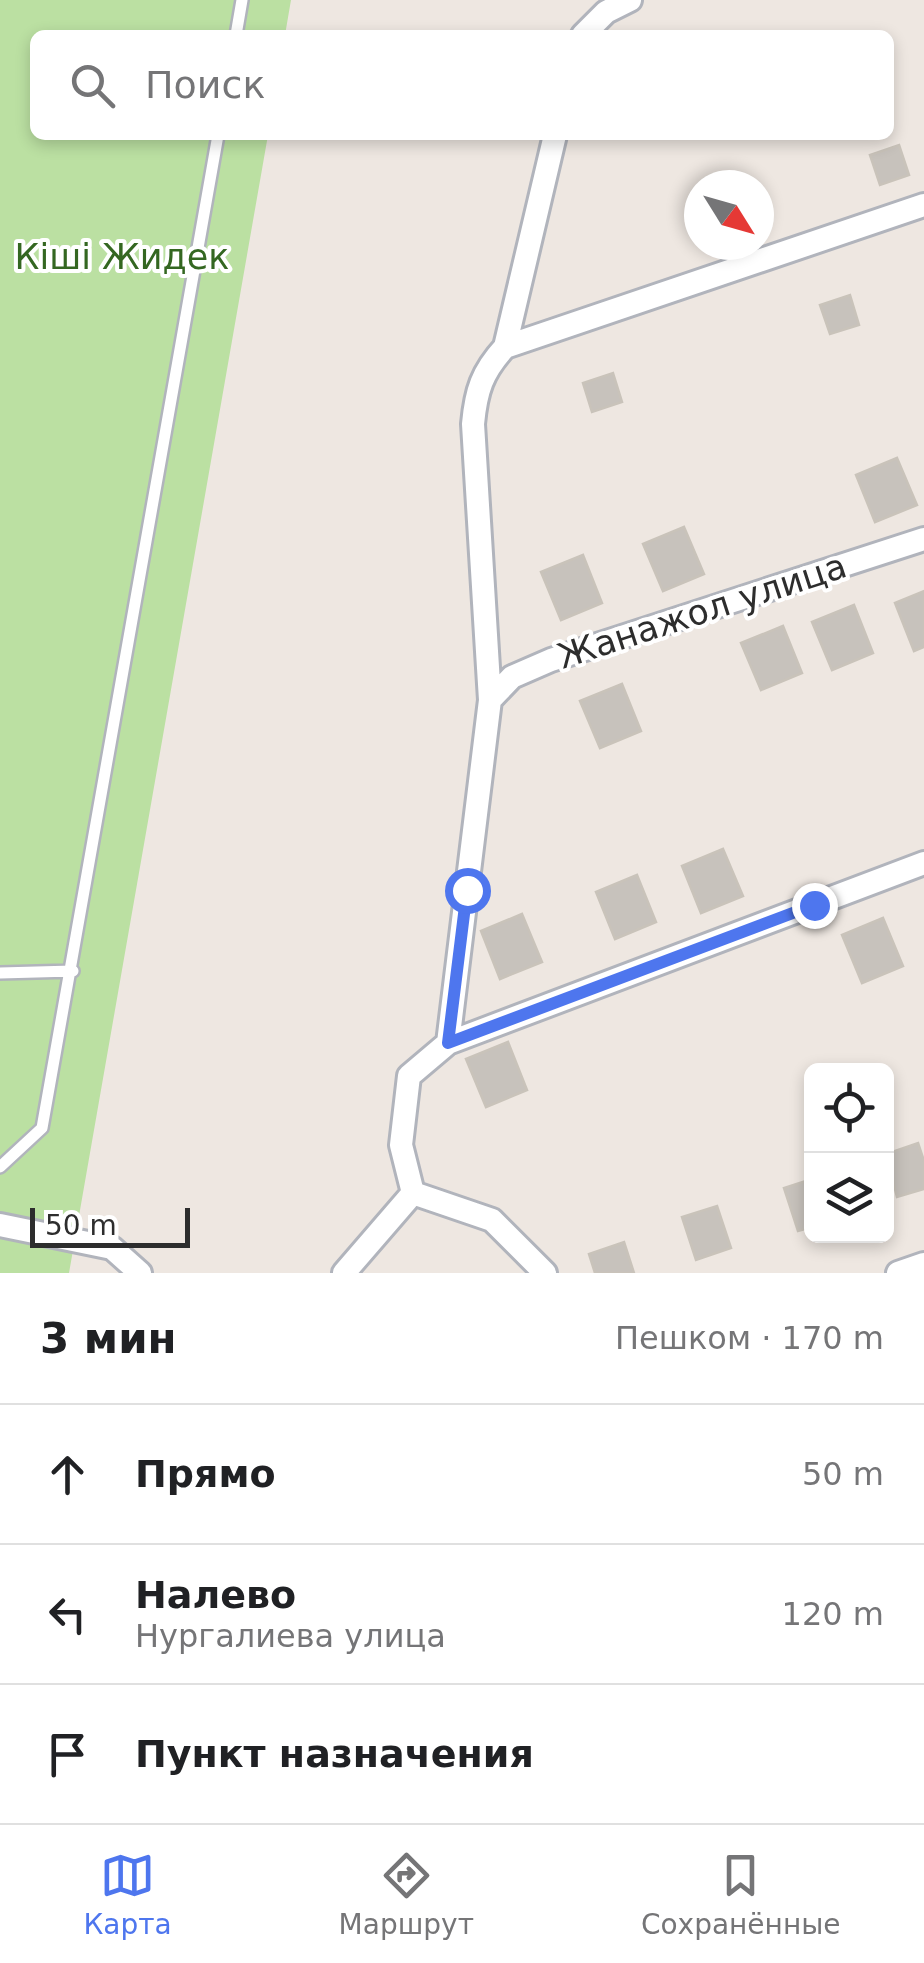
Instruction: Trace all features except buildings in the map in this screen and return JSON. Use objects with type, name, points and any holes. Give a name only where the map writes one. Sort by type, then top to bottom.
[{"type":"street","points":[[588,30],[606,12],[630,0]]},
{"type":"street","points":[[448,1043],[490,700],[473,424],[476,393],[486,368],[505,347],[553,140]]},
{"type":"street","points":[[505,347],[924,205]]},
{"type":"street","name":"Жанажол улица","points":[[490,700],[512,677],[551,660],[924,539]]},
{"type":"street","points":[[413,1193],[401,1145],[409,1076],[448,1043],[924,864]]},
{"type":"street","points":[[344,1273],[413,1193]]},
{"type":"street","points":[[413,1193],[492,1220],[545,1273]]},
{"type":"street","points":[[0,1225],[112,1248],[140,1273]]},
{"type":"street","points":[[898,1273],[924,1264]]},
{"type":"lane","points":[[237,30],[242,0]]},
{"type":"lane","points":[[0,1166],[42,1128],[217,140]]},
{"type":"lane","points":[[0,972],[72,971]]},
{"type":"green space","name":"Кіші Жидек","points":[[0,0],[291,0],[286,30],[30,30],[30,140],[267,140],[69,1273],[0,1273]]},
{"type":"route","points":[[467,890],[448,1043],[814,905]]}]
